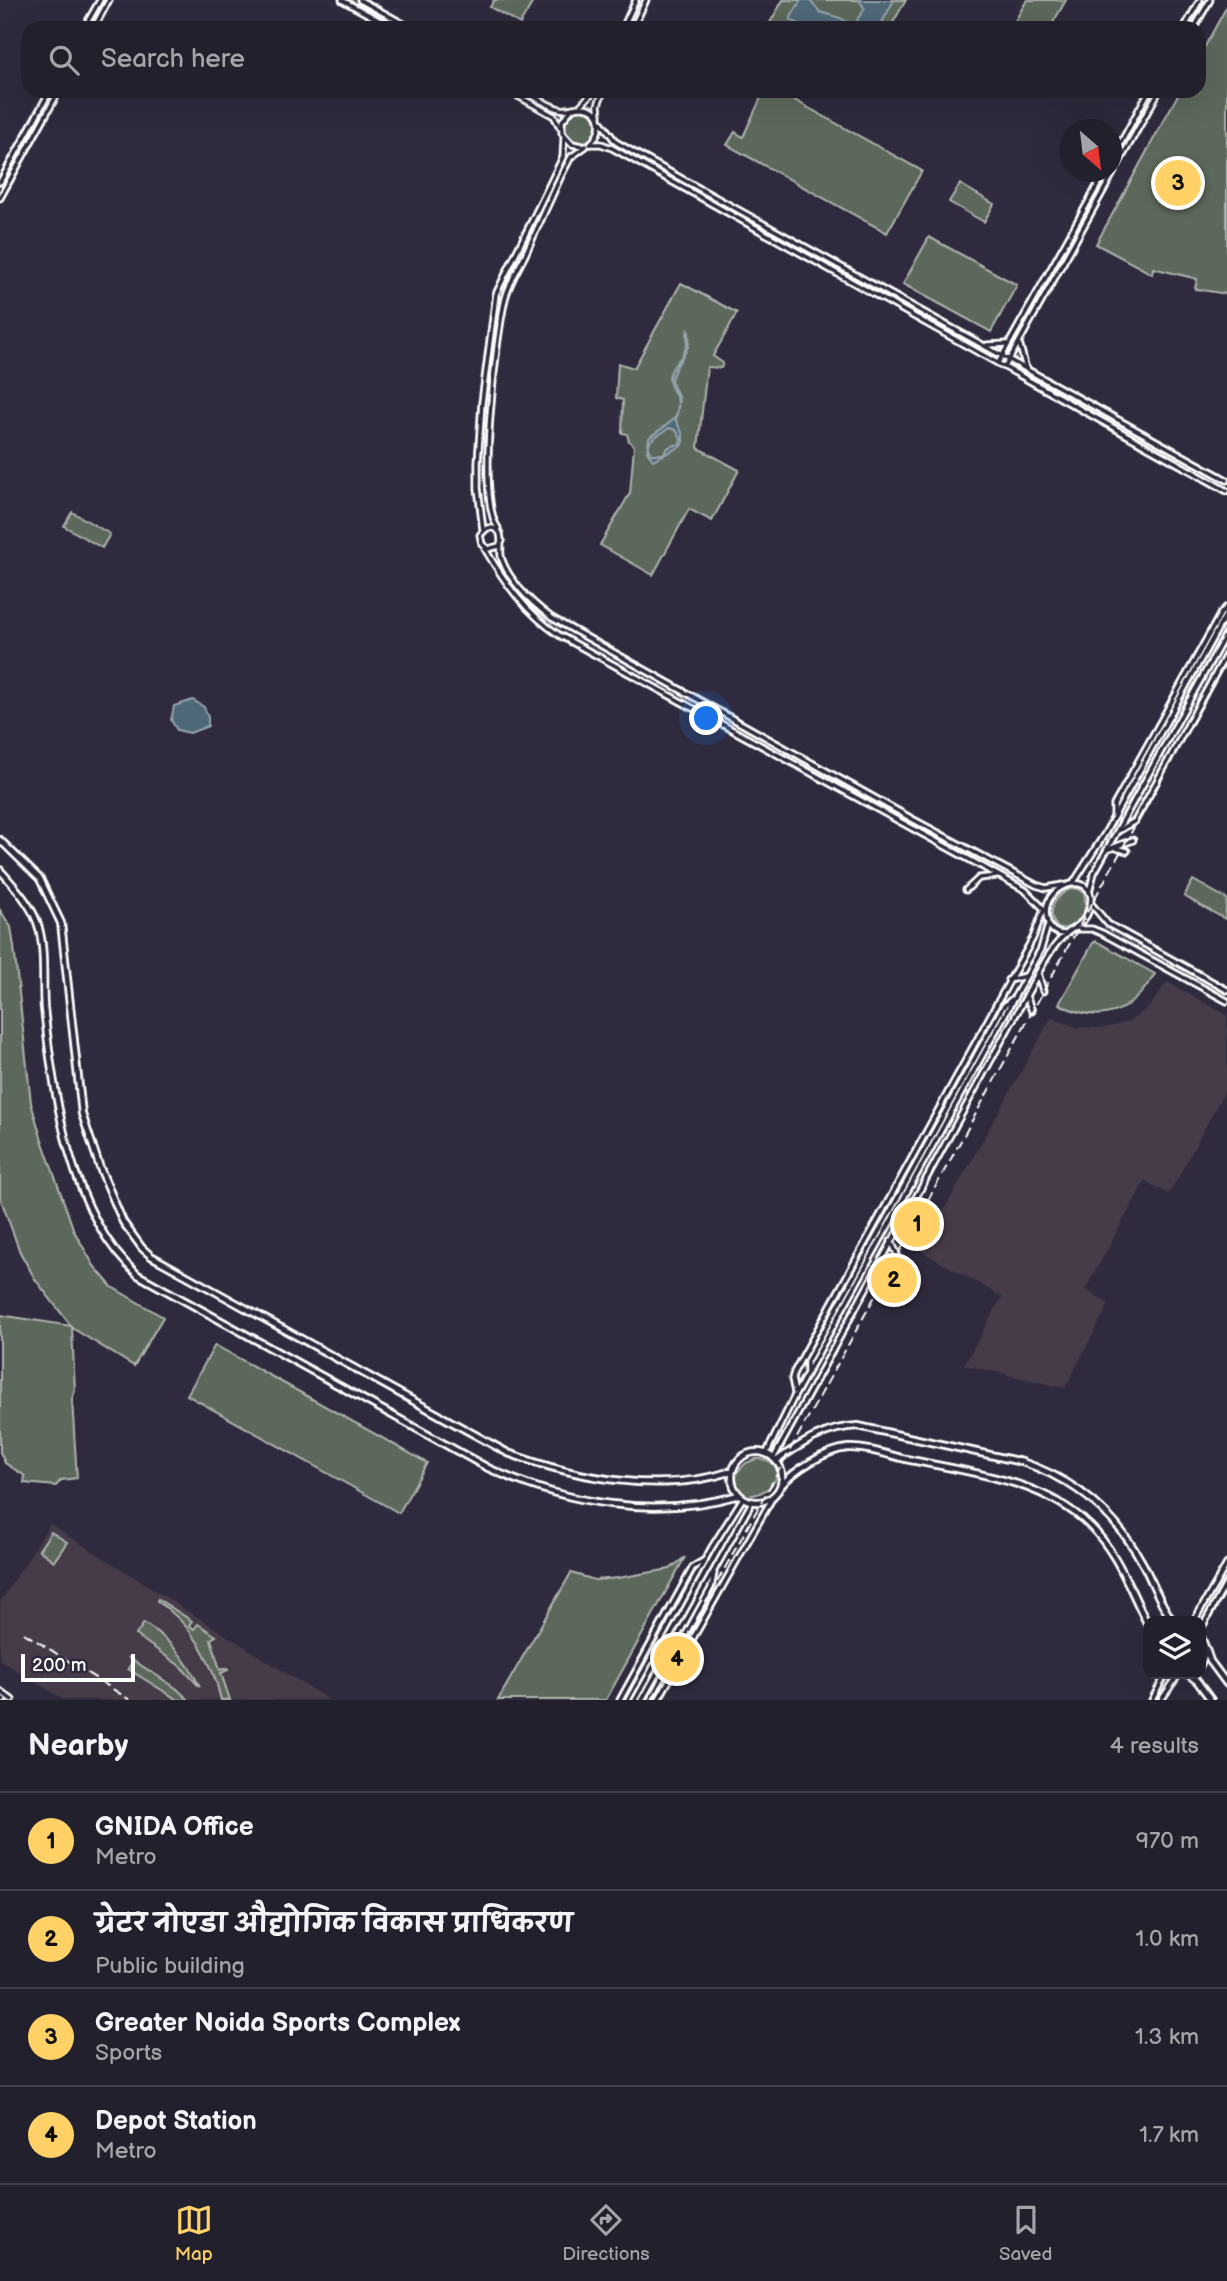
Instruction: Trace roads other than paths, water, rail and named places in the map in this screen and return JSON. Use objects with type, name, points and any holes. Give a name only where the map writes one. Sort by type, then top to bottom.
[{"type":"main road","points":[[0,840],[40,880],[61,923],[82,1114],[123,1222],[151,1256],[508,1453],[545,1467],[625,1482],[700,1479],[732,1471]]},
{"type":"main road","points":[[0,870],[27,904],[38,927],[44,1005],[61,1128],[100,1228],[118,1255],[138,1275],[488,1468],[523,1484],[561,1496],[611,1504],[655,1507],[741,1497]]},
{"type":"main road","points":[[775,1460],[826,1432],[843,1426],[858,1426],[1041,1469],[1062,1478],[1092,1498],[1114,1521],[1142,1563],[1170,1616]]},
{"type":"main road","points":[[780,1487],[782,1475],[775,1460],[766,1454],[748,1454],[732,1471],[733,1485],[741,1497],[752,1502],[765,1501],[774,1495],[796,1472],[848,1448],[1022,1486],[1066,1507],[1098,1535],[1123,1574],[1144,1616]]},
{"type":"main road","points":[[1206,1649],[1210,1661],[1227,1684]]},
{"type":"main road","points":[[1194,1679],[1211,1700]]},
{"type":"street","points":[[88,21],[100,0]]},
{"type":"street","points":[[98,21],[109,0]]},
{"type":"street","points":[[342,0],[380,21]]},
{"type":"street","points":[[360,0],[398,21]]},
{"type":"street","points":[[626,21],[636,0]]},
{"type":"street","points":[[636,21],[646,0]]},
{"type":"street","points":[[1188,21],[1200,0]]},
{"type":"street","points":[[1198,21],[1210,0]]},
{"type":"street","points":[[0,182],[46,98]]},
{"type":"street","points":[[0,198],[55,98]]},
{"type":"street","points":[[522,98],[554,116],[563,135],[572,144],[601,144],[612,148],[1227,491]]},
{"type":"street","points":[[537,98],[562,110],[580,107],[593,111],[616,142],[1227,480]]},
{"type":"street","points":[[580,107],[588,98]]},
{"type":"street","points":[[601,98],[598,106],[598,138],[571,158],[506,298],[492,402],[487,461],[493,522],[500,531],[502,541],[501,557],[512,578],[535,604],[552,618],[914,820],[1046,888],[1074,882],[1083,870],[1227,610]]},
{"type":"street","points":[[1122,139],[1145,98]]},
{"type":"street","points":[[1005,368],[1155,98]]},
{"type":"street","points":[[572,109],[562,121],[563,156],[496,294],[482,402],[478,488],[483,530],[480,540],[498,571],[527,609],[559,635],[1032,895],[1045,910],[1048,925],[1041,949],[795,1395],[766,1454]]},
{"type":"street","points":[[998,363],[1099,182]]},
{"type":"street","points":[[982,344],[1009,344]]},
{"type":"street","points":[[1020,344],[1026,369]]},
{"type":"street","points":[[483,530],[492,527],[500,531]]},
{"type":"street","points":[[484,546],[494,549],[502,541]]},
{"type":"street","points":[[775,1460],[891,1241],[1026,996],[1065,934],[1076,929],[1085,919],[1091,906],[1089,892],[1092,877],[1227,632]]},
{"type":"street","points":[[1117,831],[1135,821],[1227,653]]},
{"type":"street","points":[[1107,849],[1133,840]]},
{"type":"street","points":[[1115,848],[1127,851]]},
{"type":"street","points":[[966,890],[979,878],[999,876]]},
{"type":"street","points":[[1074,882],[1082,884],[1089,892]]},
{"type":"street","points":[[795,1395],[793,1372],[1037,930],[1050,897],[1066,885]]},
{"type":"street","points":[[1090,900],[1100,917],[1108,924],[1227,990]]},
{"type":"street","points":[[1048,925],[1053,931],[1065,934]]},
{"type":"street","points":[[1076,929],[1092,929],[1102,933],[1227,1001]]},
{"type":"street","points":[[1039,974],[1043,991]]},
{"type":"street","points":[[1008,980],[1026,976]]},
{"type":"street","points":[[1189,989],[1193,982]]},
{"type":"street","points":[[1026,996],[1031,1011]]},
{"type":"street","points":[[891,1241],[897,1255]]},
{"type":"street","points":[[658,1700],[774,1495]]},
{"type":"street","points":[[628,1700],[741,1497]]},
{"type":"street","points":[[642,1700],[752,1502]]},
{"type":"street","points":[[620,1700],[692,1567],[705,1559]]},
{"type":"street","points":[[1197,1616],[1227,1564]]},
{"type":"street","points":[[650,1700],[712,1588],[714,1571]]},
{"type":"street","points":[[1206,1620],[1227,1582]]},
{"type":"street","points":[[1152,1700],[1163,1679]]},
{"type":"street","points":[[1161,1700],[1176,1679]]},
{"type":"street","points":[[0,1691],[12,1700]]},
{"type":"water","points":[[801,0],[809,0],[820,12],[845,21],[794,21],[790,19]]},
{"type":"water","points":[[859,0],[894,0],[883,21],[857,21],[865,9]]},
{"type":"water","points":[[688,329],[689,344],[671,381],[679,398],[678,405],[669,378],[671,370],[686,348]]},
{"type":"water","points":[[677,413],[676,421],[683,434],[683,443],[653,460],[647,452],[649,438],[675,418]],"holes":[[[669,428],[676,430],[681,438],[680,444],[669,447],[663,454],[650,454],[651,440]]]},
{"type":"water","points":[[193,700],[204,707],[208,726],[190,733],[177,730],[171,720],[174,706]]},
{"type":"railway","points":[[652,1700],[1227,659]]},
{"type":"railway","points":[[24,1633],[130,1700]]},
{"type":"place","name":"Greater Noida Sports Complex","points":[[1178,183]]},
{"type":"place","name":"GNIDA Office","points":[[917,1224]]},
{"type":"place","name":"ग्रेटर नोएडा औद्योगिक विकास प्राधिकरण","points":[[894,1280]]},
{"type":"place","name":"Depot Station","points":[[677,1659]]}]
